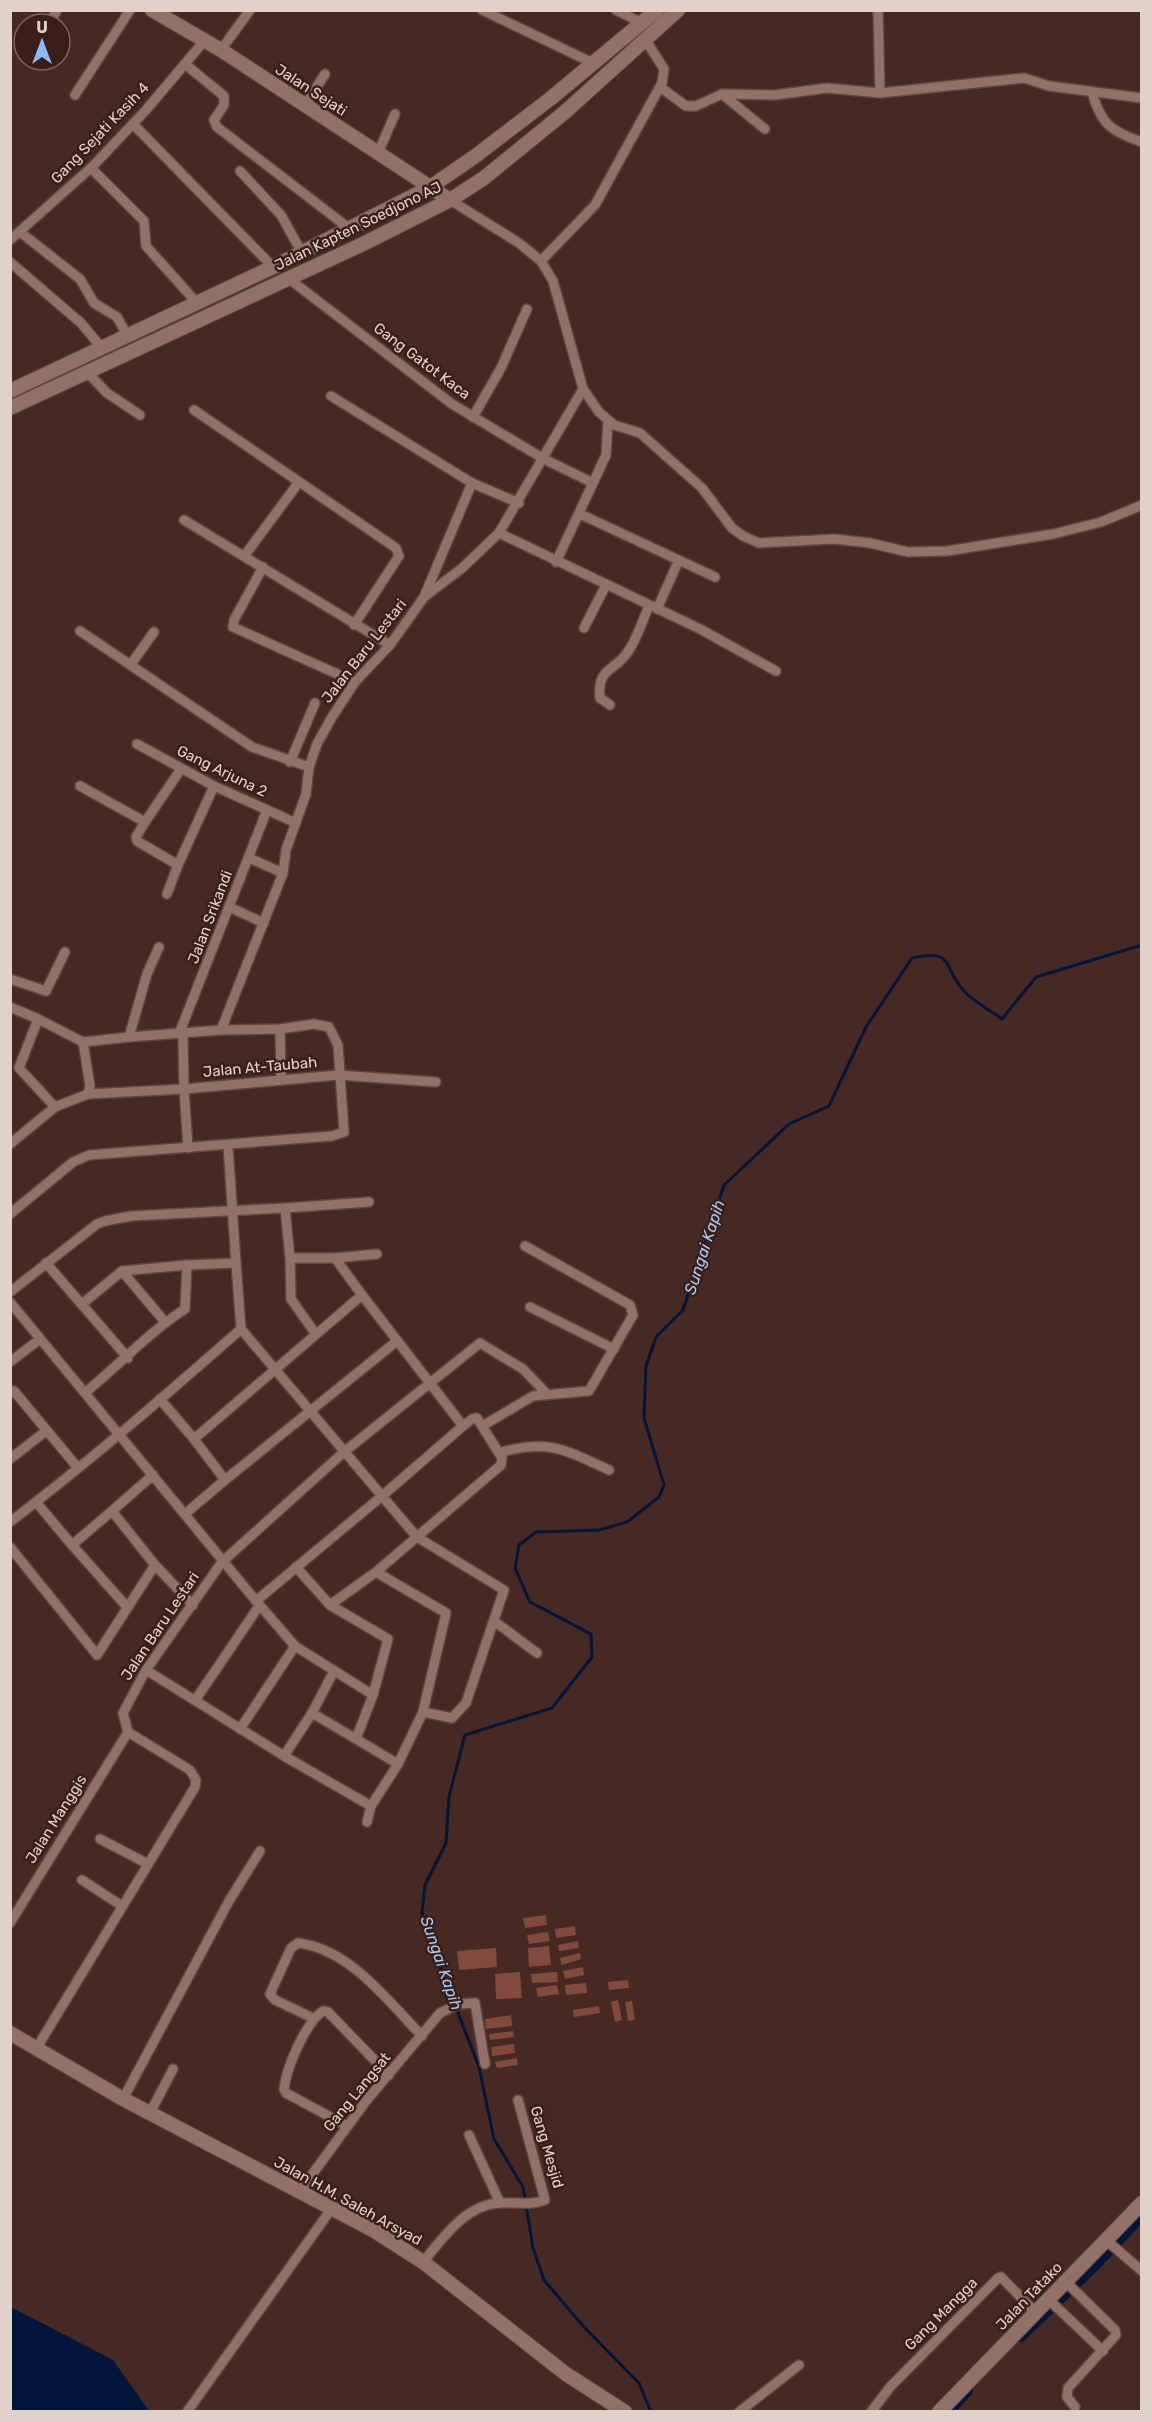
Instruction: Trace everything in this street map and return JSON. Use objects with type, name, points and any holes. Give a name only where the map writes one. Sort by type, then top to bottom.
[{"type":"main road","name":"Jalan Sejati","points":[[152,10],[221,50],[450,200]]},
{"type":"main road","name":"Jalan Kapten Soedjono AJ","points":[[10,392],[302,253],[429,188],[484,150],[657,10]]},
{"type":"main road","name":"Jalan Kapten Soedjono AJ","points":[[10,408],[450,200],[484,178],[556,119],[678,10]]},
{"type":"main road","name":"Jalan H.M. Saleh Arsyad","points":[[10,2033],[150,2113],[333,2208],[423,2262],[566,2374],[625,2412]]},
{"type":"main road","name":"Jalan Tatako","points":[[939,2412],[1108,2241],[1142,2203]]},
{"type":"street","points":[[75,95],[130,10]]},
{"type":"street","points":[[221,50],[250,10]]},
{"type":"street","points":[[482,10],[593,63]]},
{"type":"street","points":[[616,10],[642,23]]},
{"type":"street","points":[[878,10],[880,93]]},
{"type":"street","points":[[541,261],[595,205],[660,87],[664,69],[645,39]]},
{"type":"street","name":"Gang Sejati Kasih 4","points":[[10,240],[91,168],[133,124],[205,40]]},
{"type":"street","points":[[185,64],[224,96],[224,105],[214,120],[217,127],[350,229]]},
{"type":"street","points":[[305,105],[325,74]]},
{"type":"street","points":[[660,87],[686,106],[696,106],[722,94],[775,95],[827,87],[880,93],[1024,78],[1049,86],[1142,98]]},
{"type":"street","points":[[1092,92],[1098,113],[1107,126],[1142,142]]},
{"type":"street","points":[[722,94],[765,129]]},
{"type":"street","points":[[378,153],[395,114]]},
{"type":"street","points":[[133,124],[273,267]]},
{"type":"street","points":[[91,168],[144,221],[146,246],[196,303]]},
{"type":"street","points":[[240,171],[277,210],[302,253]]},
{"type":"street","points":[[450,200],[519,243],[541,261],[553,281],[583,389],[608,422],[640,433],[702,488],[732,528],[759,543],[834,539],[870,543],[908,552],[946,551],[1053,534],[1101,522],[1142,505]]},
{"type":"street","points":[[20,232],[80,279],[94,303],[117,318],[127,335]]},
{"type":"street","points":[[10,262],[81,323],[101,348]]},
{"type":"street","name":"Gang Gatot Kaca","points":[[288,278],[452,404],[544,459],[593,483]]},
{"type":"street","points":[[473,417],[501,368],[527,309]]},
{"type":"street","points":[[86,371],[107,393],[140,415]]},
{"type":"street","name":"Jalan Baru Lestari","points":[[221,1030],[283,873],[285,850],[306,794],[309,767],[321,735],[355,682],[390,645],[424,597],[461,569],[499,533],[583,389]]},
{"type":"street","points":[[331,396],[471,483],[519,502]]},
{"type":"street","points":[[194,410],[396,548],[399,553],[354,625]]},
{"type":"street","points":[[556,562],[606,455],[608,422]]},
{"type":"street","points":[[245,555],[299,482]]},
{"type":"street","points":[[424,597],[471,483]]},
{"type":"street","points":[[580,514],[715,576]]},
{"type":"street","points":[[184,520],[390,645]]},
{"type":"street","points":[[499,533],[776,671]]},
{"type":"street","points":[[610,705],[600,698],[602,676],[608,668],[627,654],[679,560]]},
{"type":"street","points":[[263,567],[234,620],[233,627],[355,682]]},
{"type":"street","points":[[584,628],[606,585]]},
{"type":"street","points":[[80,631],[252,747],[309,767]]},
{"type":"street","points":[[131,664],[154,632]]},
{"type":"street","points":[[290,762],[315,703]]},
{"type":"street","name":"Gang Arjuna 2","points":[[137,744],[214,786],[296,823]]},
{"type":"street","points":[[178,865],[137,841],[136,837],[181,769]]},
{"type":"street","points":[[80,786],[145,822]]},
{"type":"street","points":[[167,894],[214,786]]},
{"type":"street","name":"Jalan Srikandi","points":[[181,1034],[267,810]]},
{"type":"street","points":[[249,858],[283,873]]},
{"type":"street","points":[[229,907],[264,923]]},
{"type":"street","points":[[129,1037],[140,994],[159,947]]},
{"type":"street","points":[[10,979],[45,991],[65,952]]},
{"type":"street","points":[[10,1006],[83,1042],[221,1030],[280,1029],[314,1024],[329,1027],[338,1045],[338,1075],[346,1127],[341,1134],[228,1146],[81,1157],[10,1214]]},
{"type":"street","points":[[10,1075],[19,1068],[38,1019]]},
{"type":"street","points":[[280,1029],[281,1080]]},
{"type":"street","points":[[181,1034],[188,1148]]},
{"type":"street","points":[[83,1042],[90,1086],[88,1094]]},
{"type":"street","points":[[19,1068],[55,1107]]},
{"type":"street","name":"Jalan At-Taubah","points":[[10,1143],[55,1107],[88,1094],[184,1089],[338,1075],[436,1082]]},
{"type":"street","points":[[228,1146],[241,1329],[417,1537],[503,1588],[466,1703],[459,1713],[449,1719],[423,1712]]},
{"type":"street","points":[[10,1292],[97,1224],[105,1221],[131,1216],[369,1202]]},
{"type":"street","points":[[285,1208],[291,1299],[315,1333]]},
{"type":"street","points":[[484,1425],[523,1401],[547,1394],[589,1391],[633,1315],[630,1305],[525,1246]]},
{"type":"street","points":[[290,1258],[335,1258],[377,1254]]},
{"type":"street","points":[[335,1258],[463,1426]]},
{"type":"street","points":[[46,1263],[128,1358]]},
{"type":"street","points":[[82,1304],[122,1271],[236,1263]]},
{"type":"street","points":[[86,1392],[186,1306],[187,1265]]},
{"type":"street","points":[[122,1271],[165,1322]]},
{"type":"street","points":[[194,1439],[362,1295]]},
{"type":"street","points":[[10,1302],[186,1514],[222,1562],[295,1646],[373,1695]]},
{"type":"street","points":[[530,1307],[614,1349]]},
{"type":"street","points":[[10,1522],[78,1468],[241,1329]]},
{"type":"street","points":[[10,1362],[40,1339]]},
{"type":"street","points":[[186,1514],[310,1410],[397,1341]]},
{"type":"street","name":"Jalan Baru Lestari","points":[[128,1732],[123,1710],[146,1670],[222,1562],[344,1452],[429,1383],[483,1343],[523,1369],[547,1394]]},
{"type":"street","points":[[12,1391],[78,1468]]},
{"type":"street","points":[[160,1399],[225,1480]]},
{"type":"street","points":[[196,1699],[258,1604],[296,1567],[476,1417],[484,1425],[499,1453],[503,1462],[501,1465],[376,1572],[330,1605]]},
{"type":"street","points":[[10,1460],[46,1431]]},
{"type":"street","points":[[499,1453],[526,1446],[546,1446],[560,1449],[609,1470]]},
{"type":"street","points":[[72,1545],[153,1475]]},
{"type":"street","points":[[36,1502],[127,1607]]},
{"type":"street","points":[[112,1511],[155,1565],[193,1605]]},
{"type":"street","points":[[10,1547],[97,1655],[155,1565]]},
{"type":"street","points":[[296,1567],[330,1605],[388,1639],[373,1695],[356,1739]]},
{"type":"street","points":[[367,1822],[371,1806],[398,1764],[423,1712],[446,1613],[376,1572]]},
{"type":"street","points":[[494,1621],[537,1653]]},
{"type":"street","points":[[240,1729],[295,1646]]},
{"type":"street","points":[[146,1670],[196,1699],[284,1756],[371,1806]]},
{"type":"street","points":[[284,1756],[312,1713],[334,1671]]},
{"type":"street","points":[[312,1713],[398,1764]]},
{"type":"street","points":[[36,2049],[195,1787],[196,1780],[190,1770],[128,1732]]},
{"type":"street","name":"Jalan Manggis","points":[[10,1923],[128,1732]]},
{"type":"street","points":[[100,1839],[148,1864]]},
{"type":"street","points":[[123,2098],[226,1908],[260,1851]]},
{"type":"street","points":[[82,1880],[122,1906]]},
{"type":"street","points":[[313,2018],[275,2000],[270,1994],[294,1944],[302,1943],[350,1965],[422,2036]]},
{"type":"street","name":"Gang Langsat","points":[[300,2191],[347,2126],[442,2012],[467,2001],[476,2005],[485,2064]]},
{"type":"street","points":[[347,2126],[286,2093],[284,2089],[304,2034],[313,2018],[323,2011],[328,2012],[389,2076]]},
{"type":"street","points":[[150,2113],[173,2069]]},
{"type":"street","name":"Gang Mesjid","points":[[423,2262],[460,2220],[480,2209],[500,2203],[519,2205],[543,2201],[546,2195],[518,2100]]},
{"type":"street","points":[[469,2135],[500,2203]]},
{"type":"street","points":[[187,2412],[333,2208]]},
{"type":"street","points":[[1108,2241],[1142,2271]]},
{"type":"street","name":"Gang Mangga","points":[[871,2412],[890,2387],[998,2278],[1001,2277],[1008,2282],[1036,2313]]},
{"type":"street","points":[[1067,2283],[1115,2330],[1116,2335],[1066,2391],[1067,2397],[1075,2407]]},
{"type":"street","points":[[1049,2300],[1103,2350]]},
{"type":"street","points":[[739,2412],[799,2365]]},
{"type":"shaded area","points":[[546,1915],[547,1925],[525,1928],[523,1918]]},
{"type":"shaded area","points":[[575,1926],[576,1935],[556,1938],[555,1929]]},
{"type":"shaded area","points":[[548,1932],[550,1941],[529,1944],[527,1935]]},
{"type":"shaded area","points":[[578,1941],[579,1948],[559,1951],[558,1945]]},
{"type":"shaded area","points":[[549,1946],[551,1965],[529,1967],[528,1948]]},
{"type":"shaded area","points":[[496,1948],[497,1967],[459,1970],[457,1951]]},
{"type":"shaded area","points":[[580,1953],[581,1959],[562,1965],[560,1958]]},
{"type":"shaded area","points":[[583,1967],[584,1975],[565,1979],[563,1971]]},
{"type":"shaded area","points":[[520,1972],[522,1998],[496,1999],[495,1974]]},
{"type":"shaded area","points":[[557,1972],[558,1982],[532,1983],[531,1974]]},
{"type":"shaded area","points":[[628,1980],[629,1988],[609,1990],[608,1982]]},
{"type":"shaded area","points":[[586,1983],[587,1993],[566,1995],[565,1985]]},
{"type":"shaded area","points":[[557,1985],[559,1994],[538,1997],[536,1988]]},
{"type":"shaded area","points":[[618,2000],[622,2020],[615,2022],[611,2002]]},
{"type":"shaded area","points":[[632,2001],[635,2020],[628,2021],[625,2002]]},
{"type":"shaded area","points":[[599,2006],[600,2013],[574,2017],[573,2010]]},
{"type":"shaded area","points":[[511,2015],[512,2026],[486,2029],[485,2019]]},
{"type":"shaded area","points":[[513,2031],[514,2037],[490,2040],[489,2034]]},
{"type":"shaded area","points":[[514,2044],[515,2053],[492,2056],[491,2047]]},
{"type":"shaded area","points":[[517,2058],[518,2065],[497,2068],[495,2062]]},
{"type":"water","points":[[11,2307],[113,2360],[149,2411],[11,2411]]},
{"type":"waterway","name":"Sungai Kapih","points":[[651,2412],[639,2383],[583,2326],[544,2280],[533,2248],[523,2187],[494,2139],[479,2067],[422,1913],[425,1885],[446,1843],[449,1796],[465,1735],[552,1708],[592,1657],[591,1634],[530,1602],[515,1568],[519,1545],[536,1532],[599,1530],[627,1522],[659,1497],[664,1485],[644,1418],[646,1366],[656,1337],[683,1310],[724,1185],[789,1124],[829,1106],[866,1027],[912,958],[926,956],[942,958],[964,991],[1002,1019],[1036,977],[1142,945]]},
{"type":"waterway","points":[[1021,2337],[1094,2267],[1142,2216]]},
{"type":"waterway","points":[[949,2412],[968,2391]]}]
